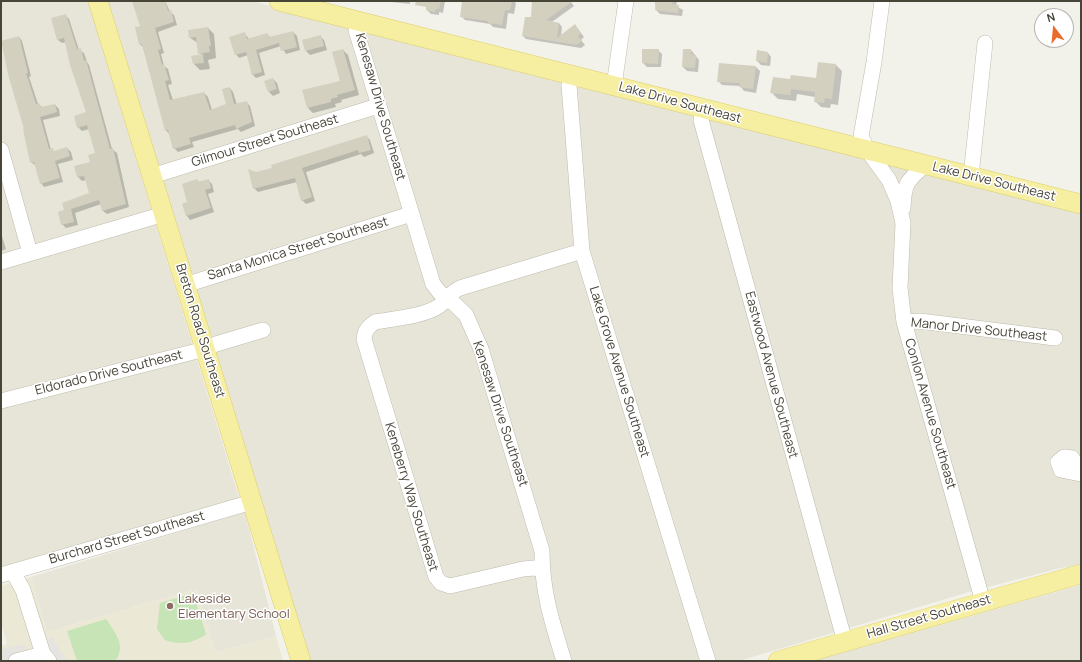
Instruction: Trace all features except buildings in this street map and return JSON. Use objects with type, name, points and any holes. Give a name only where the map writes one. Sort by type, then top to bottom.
[{"type":"main road","name":"Breton Road Southeast","points":[[98,1],[301,661]]},
{"type":"main road","name":"Lake Drive Southeast","points":[[279,1],[1081,204]]},
{"type":"main road","name":"Hall Street Southeast","points":[[778,661],[1081,574]]},
{"type":"street","points":[[614,86],[626,1]]},
{"type":"street","name":"Conlon Avenue Southeast","points":[[882,1],[874,62],[861,136],[868,151],[889,180],[898,201],[903,223]]},
{"type":"street","name":"Kenesaw Drive Southeast","points":[[358,22],[356,30],[433,284],[440,293],[447,297],[466,315],[481,349],[542,551],[542,570],[547,606],[564,661]]},
{"type":"street","points":[[971,176],[985,43]]},
{"type":"street","name":"Lake Grove Avenue Southeast","points":[[572,76],[569,85],[582,251],[708,661]]},
{"type":"street","name":"Gilmour Street Southeast","points":[[152,176],[378,106]]},
{"type":"street","name":"Eastwood Avenue Southeast","points":[[704,109],[701,120],[845,642]]},
{"type":"street","points":[[1,150],[30,253]]},
{"type":"street","name":"Conlon Avenue Southeast","points":[[926,165],[908,182],[903,190],[900,288],[904,322],[983,602]]},
{"type":"street","points":[[1,262],[164,214]]},
{"type":"street","name":"Santa Monica Street Southeast","points":[[186,285],[411,214]]},
{"type":"street","points":[[447,297],[452,291],[460,288],[582,251]]},
{"type":"street","name":"Keneberry Way Southeast","points":[[447,297],[439,306],[433,309],[375,322],[369,326],[365,332],[364,339],[436,577],[441,583],[450,586],[523,569],[534,568],[542,570]]},
{"type":"street","name":"Manor Drive Southeast","points":[[904,322],[920,321],[1055,338]]},
{"type":"street","name":"Eldorado Drive Southeast","points":[[1,400],[205,349],[216,344],[263,330]]},
{"type":"street","name":"Burchard Street Southeast","points":[[7,573],[252,502]]},
{"type":"street","points":[[7,573],[23,590],[46,657],[16,661]]},
{"type":"shaded area","points":[[1,1],[88,1],[240,501],[1,569]]},
{"type":"shaded area","points":[[105,1],[252,1],[1081,213],[1081,565],[1060,568],[969,592],[739,661],[308,661]]},
{"type":"shaded area","points":[[245,512],[276,636],[215,653],[197,589],[47,632],[31,577]]},
{"type":"shaded area","name":"Lakeside Elementary School","points":[[31,577],[47,632],[197,589],[215,653],[276,636],[283,661],[1,661],[1,646],[7,644],[1,622],[1,586]]},
{"type":"shaded area","points":[[1081,585],[1081,661],[814,661]]},
{"type":"shaded area","points":[[52,637],[67,661],[58,661],[45,642]]},
{"type":"shaded area","points":[[24,644],[29,661],[1,661],[1,650]]},
{"type":"green space","points":[[193,593],[206,634],[196,640],[186,643],[176,643],[165,640],[157,629],[160,603]]},
{"type":"green space","points":[[106,619],[116,634],[120,645],[120,650],[115,661],[77,661],[67,631]]},
{"type":"place","name":"Lakeside Elementary School","points":[[170,606]]}]
